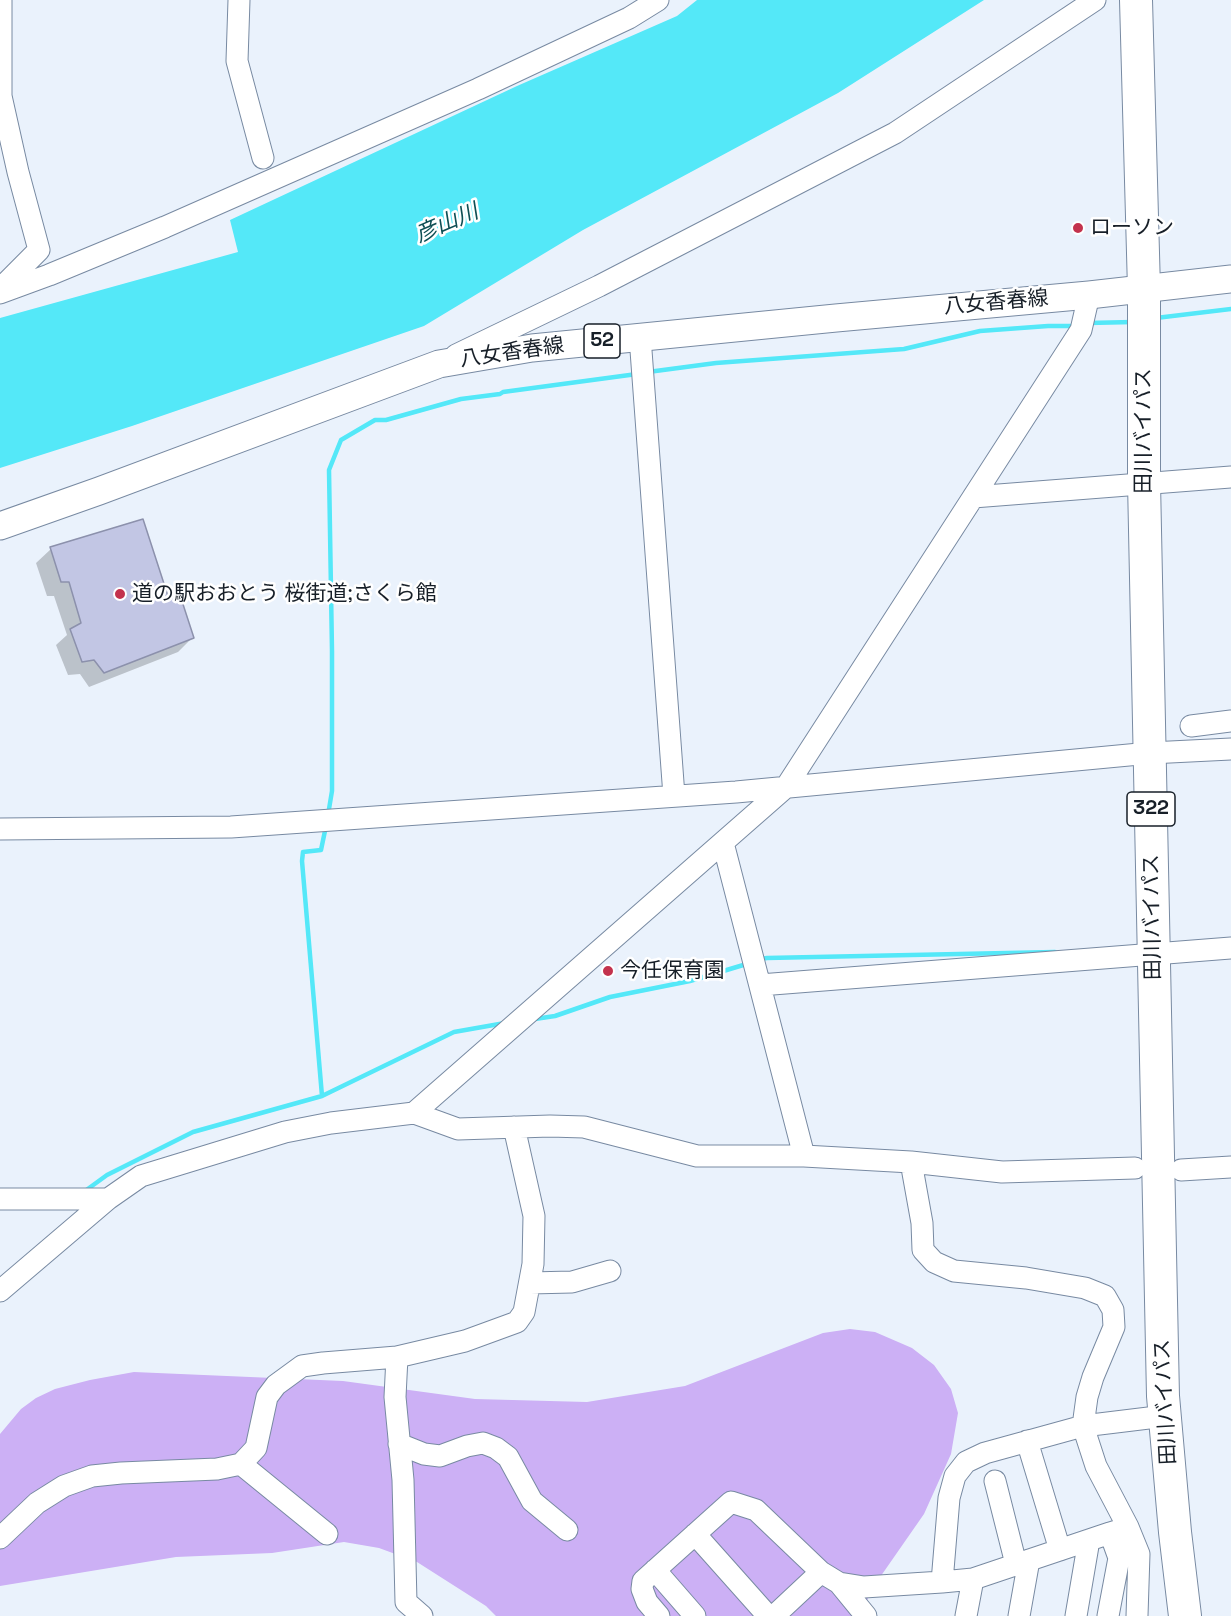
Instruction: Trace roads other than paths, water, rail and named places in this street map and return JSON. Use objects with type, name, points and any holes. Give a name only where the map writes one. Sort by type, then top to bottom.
[{"type":"highway","name":"田川バイパス","points":[[1136,0],[1144,289],[1144,482],[1162,1372],[1164,1416],[1185,1616]]},
{"type":"main road","name":"八女香春線","points":[[0,526],[99,492],[439,363],[532,348],[1089,295],[1231,279]]},
{"type":"street","points":[[0,289],[39,250],[1,96],[1,0]]},
{"type":"street","points":[[239,0],[237,61],[263,158]]},
{"type":"street","points":[[0,293],[154,231],[478,89],[629,18],[658,0]]},
{"type":"street","points":[[439,363],[599,286],[895,133],[1095,0]]},
{"type":"street","points":[[414,1113],[786,787],[1081,330],[1089,295]]},
{"type":"street","points":[[640,337],[674,796]]},
{"type":"street","points":[[973,497],[1231,477]]},
{"type":"street","points":[[1191,726],[1231,721]]},
{"type":"street","points":[[0,829],[231,827],[674,796],[1150,753],[1231,749]]},
{"type":"street","points":[[723,843],[804,1156]]},
{"type":"street","points":[[760,985],[1154,956],[1231,948]]},
{"type":"street","points":[[0,1291],[108,1199],[141,1176],[285,1132],[331,1123],[414,1113],[458,1129],[584,1127],[697,1156],[804,1156],[911,1162],[1002,1172],[1135,1168]]},
{"type":"street","points":[[0,1538],[37,1503],[64,1486],[92,1476],[217,1469],[241,1464],[256,1448],[267,1397],[276,1385],[302,1366],[397,1357],[465,1341],[517,1322],[524,1312],[530,1283],[533,1264],[534,1216],[514,1127]]},
{"type":"street","points":[[911,1162],[922,1223],[923,1250],[934,1263],[954,1271],[1006,1275],[1085,1288],[1105,1296],[1113,1310],[1114,1327],[1093,1377],[1083,1426],[1119,1530],[1119,1558],[1108,1616]]},
{"type":"street","points":[[1181,1170],[1231,1167]]},
{"type":"street","points":[[0,1199],[108,1199]]},
{"type":"street","points":[[530,1283],[572,1282],[610,1271]]},
{"type":"street","points":[[397,1357],[395,1397],[403,1480],[406,1602],[422,1616]]},
{"type":"street","points":[[942,1582],[949,1498],[956,1476],[966,1462],[984,1453],[1083,1426],[1164,1416]]},
{"type":"street","points":[[1027,1441],[1060,1550]]},
{"type":"street","points":[[399,1444],[424,1455],[440,1456],[483,1443],[496,1448],[508,1457],[532,1501],[567,1530]]},
{"type":"street","points":[[241,1464],[327,1534]]},
{"type":"street","points":[[995,1481],[1023,1562],[1019,1616]]},
{"type":"street","points":[[659,1616],[647,1602],[642,1589],[643,1581],[731,1502],[756,1510],[830,1578],[866,1616]]},
{"type":"street","points":[[774,1616],[830,1578],[864,1587],[972,1579],[1119,1530]]},
{"type":"street","points":[[1119,1530],[1139,1554],[1137,1616]]},
{"type":"street","points":[[695,1534],[768,1616]]},
{"type":"street","points":[[1076,1616],[1089,1540]]},
{"type":"street","points":[[655,1570],[695,1616]]},
{"type":"street","points":[[966,1616],[972,1579]]},
{"type":"water","name":"彦山川","points":[[697,0],[984,0],[838,93],[583,230],[424,326],[132,426],[0,468],[0,318],[238,252],[230,220],[517,86],[677,16]]},
{"type":"waterway","points":[[1156,318],[1231,309]]},
{"type":"waterway","points":[[1088,323],[1133,322]]},
{"type":"waterway","points":[[648,372],[716,363],[904,349],[980,331],[1077,326]]},
{"type":"waterway","points":[[328,815],[332,791],[329,470],[341,440],[375,420],[386,420],[461,399],[637,374]]},
{"type":"waterway","points":[[322,1096],[302,861],[303,852],[321,850],[326,826]]},
{"type":"waterway","points":[[760,959],[1055,952]]},
{"type":"waterway","points":[[535,1019],[555,1016],[610,997],[690,981],[750,963]]},
{"type":"waterway","points":[[85,1191],[107,1175],[193,1132],[322,1096],[454,1032],[505,1023]]},
{"type":"place","name":"ローソン","points":[[1078,228]]},
{"type":"place","name":"道の駅おおとう 桜街道;さくら館","points":[[120,594]]},
{"type":"place","name":"今任保育園","points":[[608,971]]}]
